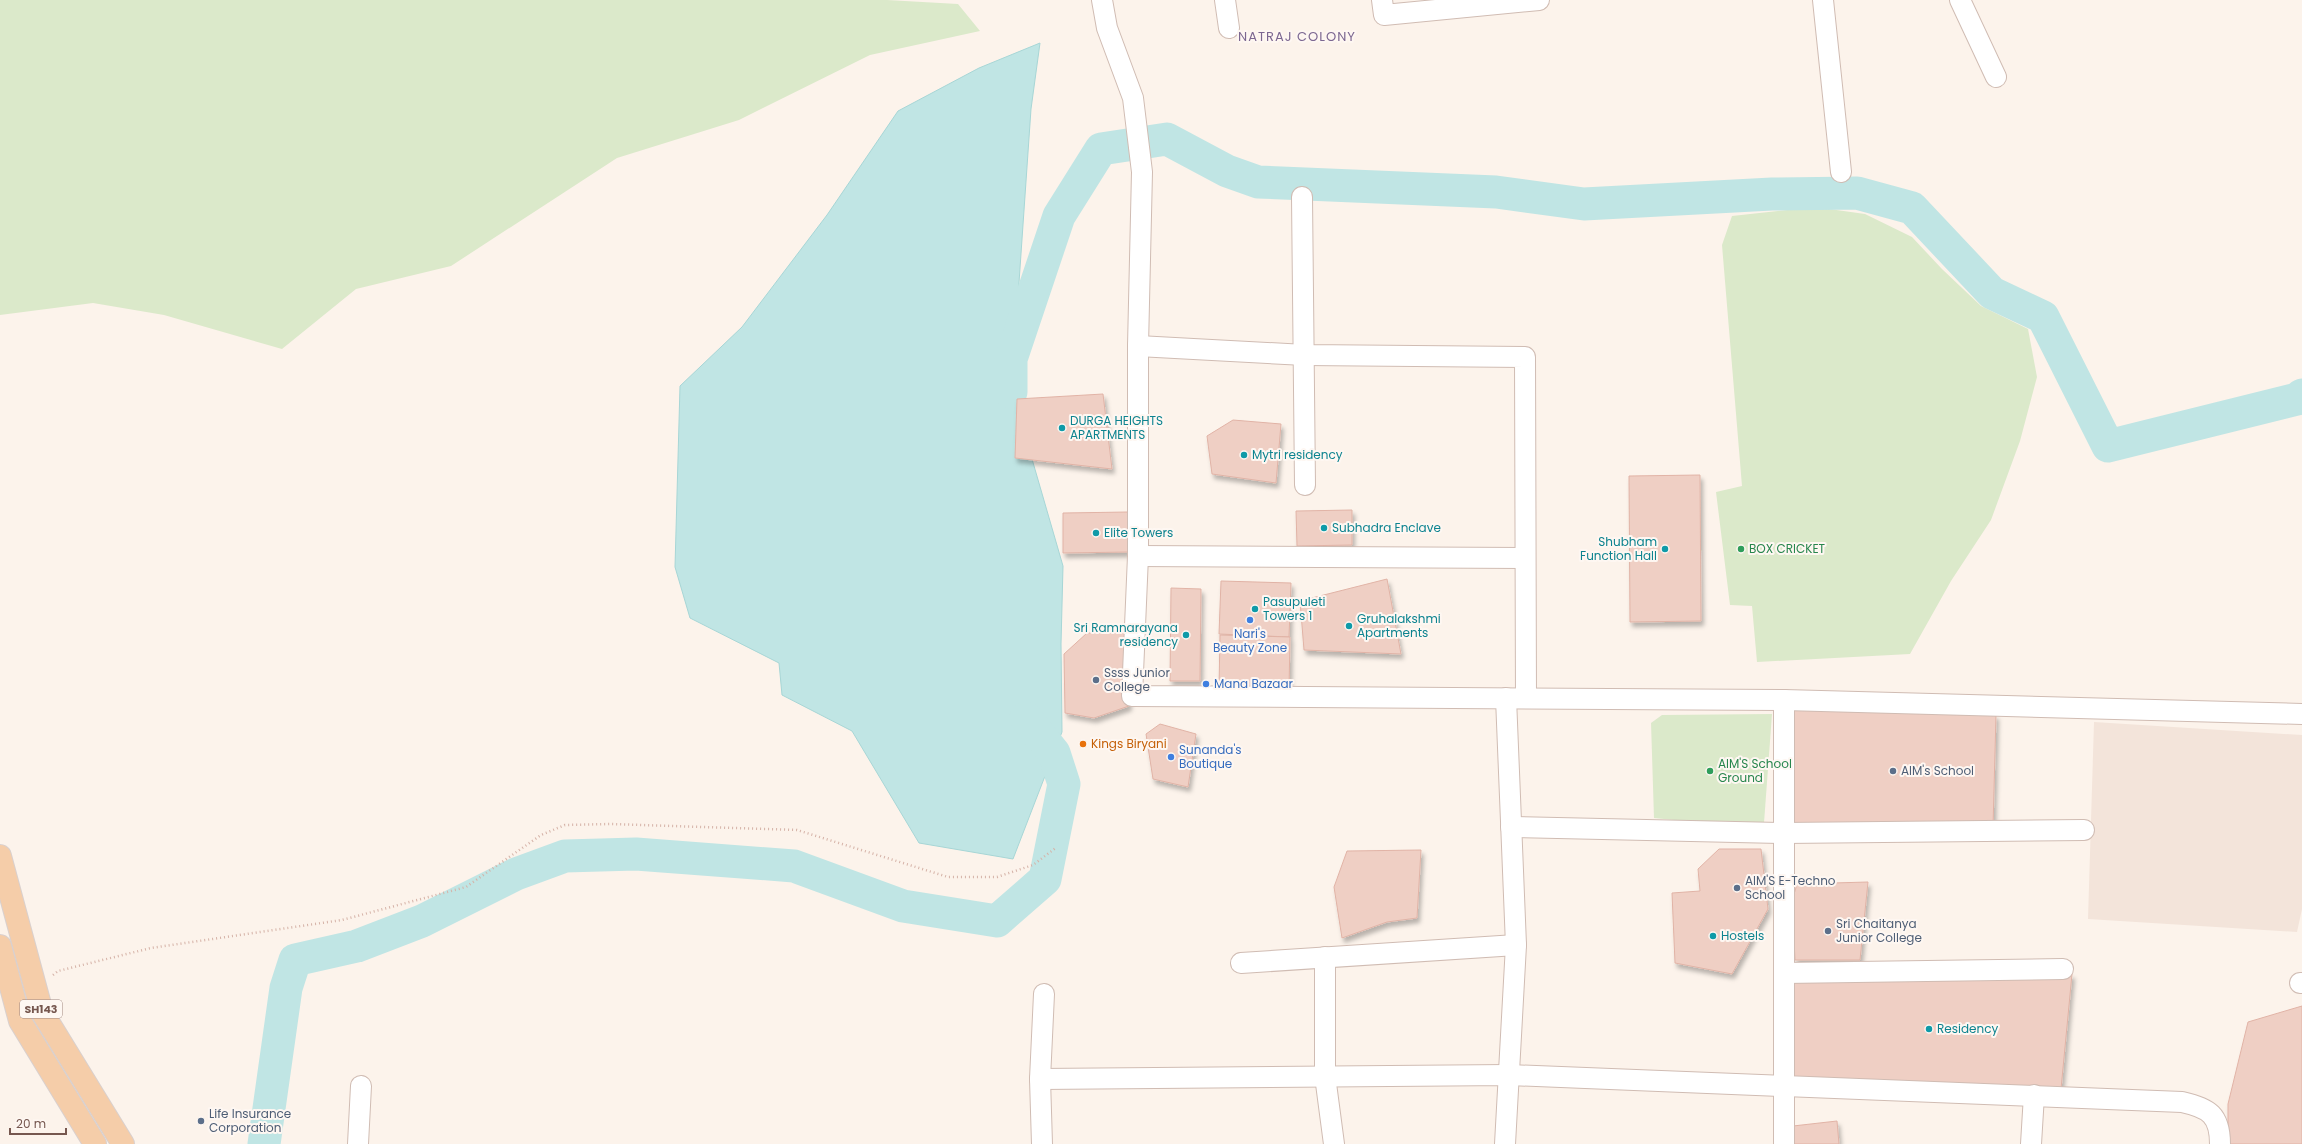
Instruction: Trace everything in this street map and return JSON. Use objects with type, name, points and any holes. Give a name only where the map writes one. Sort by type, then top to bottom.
[{"type":"main road","name":"SH143","points":[[0,856],[42,1012],[122,1144]]},
{"type":"main road","name":"SH143","points":[[0,946],[20,1021],[95,1144]]},
{"type":"street","points":[[1102,0],[1108,28],[1133,98],[1142,172],[1138,346],[1138,556],[1132,696],[1784,700],[2302,714]]},
{"type":"street","points":[[1225,0],[1229,28]]},
{"type":"street","points":[[1382,0],[1384,15],[1539,0]]},
{"type":"street","points":[[1823,0],[1841,172]]},
{"type":"street","points":[[1960,0],[1996,76]]},
{"type":"street","points":[[1302,197],[1305,355],[1305,485]]},
{"type":"street","points":[[1138,346],[1305,355],[1525,357],[1526,698]]},
{"type":"street","points":[[1138,556],[1525,558]]},
{"type":"street","points":[[1505,1144],[1516,945],[1506,698]]},
{"type":"street","points":[[1784,700],[1784,1144]]},
{"type":"street","points":[[1511,828],[1784,833],[2084,830]]},
{"type":"street","points":[[1241,963],[1516,945]]},
{"type":"street","points":[[1325,957],[1324,1076],[1334,1144]]},
{"type":"street","points":[[1784,973],[2063,969]]},
{"type":"street","points":[[1042,1144],[1040,1079],[1044,994]]},
{"type":"street","points":[[1040,1079],[1509,1075],[2182,1102],[2200,1106],[2212,1115],[2220,1128],[2220,1144]]},
{"type":"street","points":[[358,1144],[361,1086]]},
{"type":"street","points":[[2030,1144],[2034,1095]]},
{"type":"path","points":[[36,990],[58,971],[151,948],[342,920],[466,887],[541,834],[564,825],[610,824],[797,830],[948,877],[997,877],[1032,865],[1057,847]]},
{"type":"shaded area","points":[[2094,722],[2302,735],[2302,909],[2297,932],[2088,919]]},
{"type":"green space","points":[[0,0],[887,0],[958,4],[980,31],[870,55],[739,120],[617,158],[451,266],[356,289],[282,349],[164,315],[93,303],[0,315]]},
{"type":"green space","points":[[1815,207],[1865,214],[1912,237],[1942,269],[1981,306],[2028,329],[2037,377],[2020,441],[1991,520],[1951,581],[1910,654],[1757,662],[1752,606],[1730,605],[1716,492],[1742,486],[1722,245],[1732,216]]},
{"type":"green space","name":"AIM'S School Ground","points":[[1772,714],[1764,823],[1704,823],[1654,818],[1651,723],[1662,715]]},
{"type":"water","points":[[1040,43],[1031,109],[1014,355],[1032,459],[1063,566],[1061,644],[1062,732],[1013,859],[919,843],[852,731],[782,695],[779,663],[690,618],[675,567],[680,386],[742,327],[827,215],[898,111],[979,68]]},
{"type":"building","name":"DURGA HEIGHTS APARTMENTS","points":[[1103,394],[1112,469],[1015,458],[1017,399]]},
{"type":"building","name":"Mytri residency","points":[[1233,420],[1281,424],[1276,483],[1212,474],[1207,436]]},
{"type":"building","name":"Shubham Function Hall","points":[[1700,475],[1701,621],[1630,622],[1629,476]]},
{"type":"building","name":"Subhadra Enclave","points":[[1352,510],[1352,545],[1297,546],[1296,511]]},
{"type":"building","name":"Elite Towers","points":[[1128,512],[1129,552],[1063,553],[1063,513]]},
{"type":"building","name":"Gruhalakshmi Apartments","points":[[1387,579],[1401,654],[1304,650],[1300,601]]},
{"type":"building","name":"Pasupuleti Towers 1","points":[[1221,581],[1291,583],[1289,637],[1219,634]]},
{"type":"building","name":"Sri Ramnarayana residency","points":[[1171,588],[1201,589],[1200,681],[1170,681]]},
{"type":"building","name":"Ssss Junior College","points":[[1087,633],[1126,633],[1129,706],[1094,718],[1065,713],[1064,654]]},
{"type":"building","points":[[1220,635],[1290,637],[1289,690],[1219,688]]},
{"type":"building","name":"AIM's School","points":[[1790,709],[1996,715],[1993,827],[1792,827]]},
{"type":"building","name":"Sunanda's Boutique","points":[[1160,724],[1196,734],[1188,787],[1153,779],[1146,734]]},
{"type":"building","name":"Hostels","points":[[1719,849],[1761,849],[1768,909],[1732,974],[1675,963],[1672,893],[1700,891],[1698,869]]},
{"type":"building","points":[[1421,850],[1417,918],[1387,922],[1342,938],[1334,887],[1347,851]]},
{"type":"building","name":"Sri Chaitanya Junior College","points":[[1868,882],[1860,960],[1795,960],[1792,901],[1797,884]]},
{"type":"building","name":"Residency","points":[[2072,974],[2061,1089],[1792,1079],[1790,979]]},
{"type":"building","points":[[2302,1006],[2302,1144],[2228,1144],[2228,1104],[2248,1022]]},
{"type":"building","points":[[1837,1121],[1839,1144],[1792,1144],[1793,1126]]},
{"type":"waterway","points":[[1011,392],[1011,359],[1059,216],[1101,149],[1167,139],[1227,171],[1258,182],[1496,192],[1584,204],[1772,194],[1857,193],[1912,208],[1992,293],[2043,317],[2108,446],[2297,399],[2302,395]]},
{"type":"waterway","points":[[264,1144],[286,988],[295,960],[357,946],[422,921],[516,874],[565,856],[636,854],[794,866],[903,906],[997,921],[1045,879],[1064,784],[1054,753],[1026,718]]},
{"type":"place","name":"DURGA HEIGHTS APARTMENTS","points":[[1062,428]]},
{"type":"place","name":"Mytri residency","points":[[1244,455]]},
{"type":"place","name":"Subhadra Enclave","points":[[1324,528]]},
{"type":"place","name":"Elite Towers","points":[[1096,533]]},
{"type":"place","name":"Shubham Function Hall","points":[[1665,549]]},
{"type":"place","name":"BOX CRICKET","points":[[1741,549]]},
{"type":"place","name":"Pasupuleti Towers 1","points":[[1255,609]]},
{"type":"place","name":"Nari's Beauty Zone","points":[[1250,620]]},
{"type":"place","name":"Gruhalakshmi Apartments","points":[[1349,626]]},
{"type":"place","name":"Sri Ramnarayana residency","points":[[1186,635]]},
{"type":"place","name":"Ssss Junior College","points":[[1096,680]]},
{"type":"place","name":"Mana Bazaar","points":[[1206,684]]},
{"type":"place","name":"Kings Biryani","points":[[1083,744]]},
{"type":"place","name":"Sunanda's Boutique","points":[[1171,757]]},
{"type":"place","name":"AIM'S School Ground","points":[[1710,771]]},
{"type":"place","name":"AIM's School","points":[[1893,771]]},
{"type":"place","name":"AIM'S E-Techno School","points":[[1737,888]]},
{"type":"place","name":"Sri Chaitanya Junior College","points":[[1828,931]]},
{"type":"place","name":"Hostels","points":[[1713,936]]},
{"type":"place","name":"Residency","points":[[1929,1029]]},
{"type":"place","name":"Life Insurance Corporation","points":[[201,1121]]},
{"type":"district","name":"NATRAJ COLONY","points":[[1297,36]]}]
